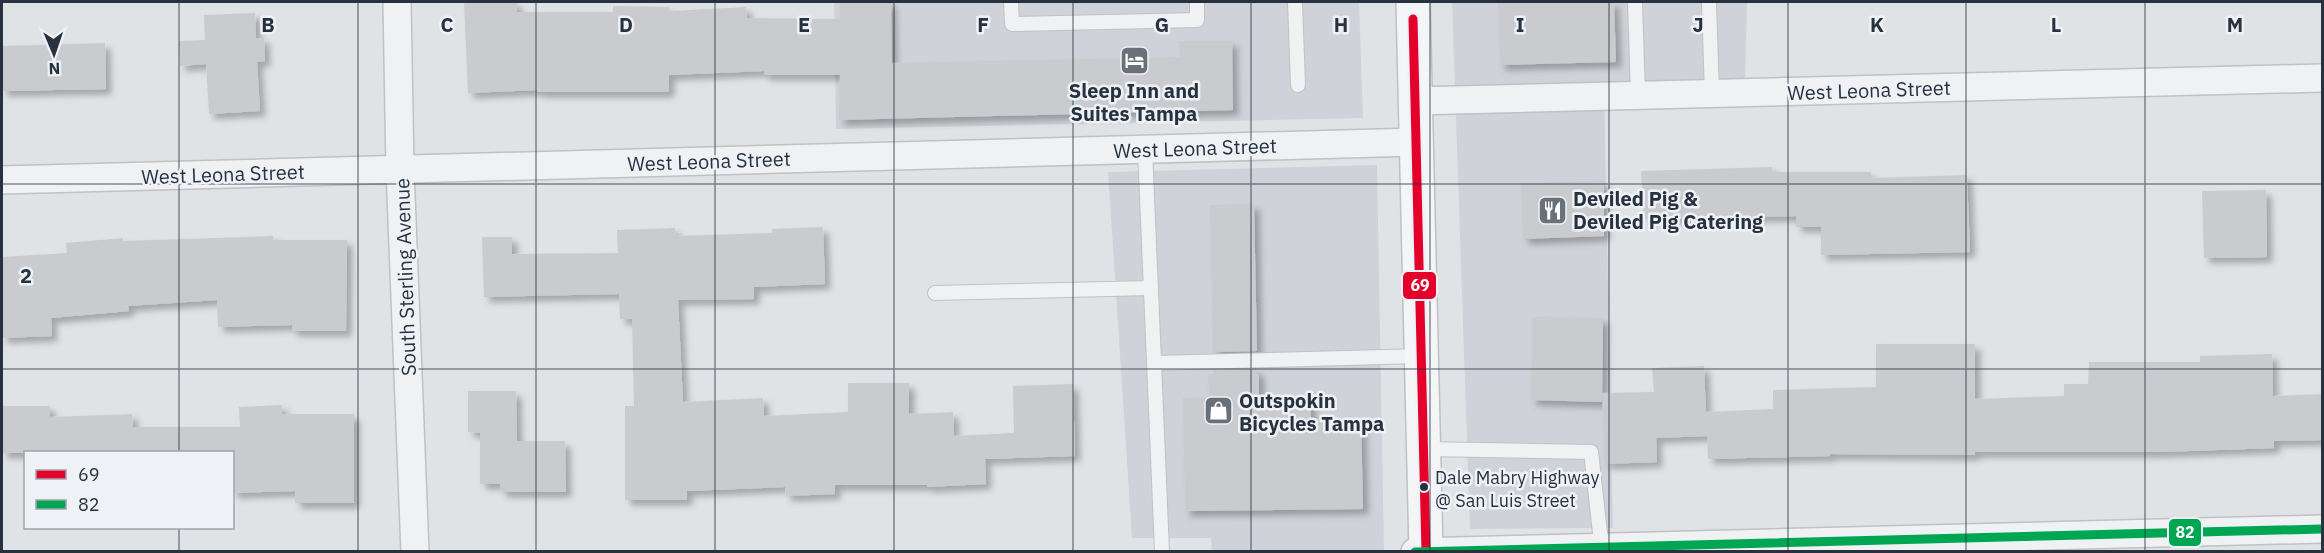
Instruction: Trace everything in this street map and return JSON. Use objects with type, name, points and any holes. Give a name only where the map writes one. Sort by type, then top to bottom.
[{"type":"main road","points":[[1413,2],[1426,551]]},
{"type":"street","name":"South Sterling Avenue","points":[[397,2],[400,169],[415,552]]},
{"type":"street","name":"West Leona Street","points":[[1415,101],[2322,78]]},
{"type":"street","name":"West Leona Street","points":[[2,180],[1416,142]]},
{"type":"street","points":[[1415,552],[2322,529]]},
{"type":"lane","points":[[1011,2],[1012,24],[1197,20],[1197,2]]},
{"type":"lane","points":[[1295,2],[1298,84]]},
{"type":"lane","points":[[1635,2],[1638,95]]},
{"type":"lane","points":[[1710,2],[1712,94]]},
{"type":"lane","points":[[1145,149],[1162,552]]},
{"type":"lane","points":[[935,293],[1151,288]]},
{"type":"lane","points":[[1154,363],[1421,356]]},
{"type":"lane","points":[[1424,448],[1591,452],[1602,549]]},
{"type":"shaded area","points":[[834,2],[1359,2],[1363,118],[836,129]]},
{"type":"shaded area","points":[[1452,2],[1747,2],[1745,83],[1604,86],[1613,528],[1470,529]]},
{"type":"shaded area","points":[[1377,165],[1384,551],[1212,551],[1211,538],[1132,538],[1108,172]]},
{"type":"building","points":[[464,2],[517,2],[517,12],[613,12],[613,6],[669,7],[669,11],[746,7],[747,18],[840,19],[840,2],[891,2],[892,63],[1180,57],[1179,41],[1232,41],[1233,110],[839,120],[840,75],[764,75],[764,71],[669,75],[669,92],[537,92],[537,90],[468,93]]},
{"type":"building","points":[[1498,2],[1614,2],[1616,62],[1500,65]]},
{"type":"building","points":[[255,13],[256,38],[264,38],[265,61],[257,62],[260,111],[209,114],[206,64],[180,66],[179,41],[205,40],[204,15]]},
{"type":"building","points":[[105,43],[106,89],[2,91],[2,46]]},
{"type":"building","points":[[1772,167],[1772,172],[1871,172],[1871,178],[1967,175],[1970,252],[1821,255],[1821,227],[1796,227],[1796,216],[1644,219],[1641,171]]},
{"type":"building","name":"Deviled Pig & Deviled Pig Catering","points":[[1604,181],[1604,236],[1523,239],[1521,183]]},
{"type":"building","points":[[2266,190],[2267,257],[2204,258],[2202,191]]},
{"type":"building","points":[[1254,204],[1257,351],[1213,352],[1210,205]]},
{"type":"building","points":[[823,227],[825,284],[754,287],[754,299],[678,300],[683,402],[763,398],[764,416],[848,412],[848,383],[909,383],[909,414],[953,412],[954,436],[1014,433],[1013,386],[1073,384],[1075,456],[985,459],[986,484],[927,487],[927,485],[835,485],[835,494],[786,496],[785,487],[687,491],[687,500],[625,500],[625,406],[634,406],[632,319],[620,319],[619,294],[484,297],[482,237],[512,237],[512,254],[618,253],[617,230],[675,228],[676,236],[772,233],[772,229]]},
{"type":"building","points":[[273,236],[273,240],[347,240],[346,331],[292,331],[292,325],[218,327],[217,300],[128,306],[129,311],[51,318],[52,336],[2,338],[2,257],[67,253],[66,243],[123,238],[123,241]]},
{"type":"building","points":[[1532,317],[1603,318],[1602,402],[1531,400]]},
{"type":"building","points":[[1876,344],[1975,344],[1975,399],[2064,396],[2064,384],[2088,384],[2089,362],[2200,362],[2200,356],[2272,354],[2273,396],[2322,394],[2322,440],[2274,441],[2274,448],[2161,452],[1975,452],[1975,455],[1830,454],[1830,456],[1708,459],[1706,412],[1773,409],[1773,390],[1876,387]]},
{"type":"building","points":[[1704,366],[1707,436],[1656,438],[1657,462],[1605,464],[1602,393],[1654,392],[1652,368]]},
{"type":"building","points":[[1257,369],[1259,397],[1310,396],[1311,418],[1361,418],[1363,509],[1185,511],[1183,398],[1209,397],[1208,374],[1213,374],[1213,370]]},
{"type":"building","points":[[468,391],[516,391],[517,441],[565,441],[566,492],[501,492],[500,484],[480,484],[480,433],[468,432]]},
{"type":"building","points":[[282,405],[282,414],[354,414],[354,503],[295,503],[295,491],[234,493],[234,451],[24,451],[24,453],[2,453],[2,406],[50,406],[50,417],[132,414],[133,427],[240,427],[239,407]]},
{"type":"transit line","name":"69","points":[[1413,19],[1426,552]]},
{"type":"transit line","name":"82","points":[[1415,552],[2322,529]]},
{"type":"place","name":"Sleep Inn and Suites Tampa","points":[[1134,60]]},
{"type":"place","name":"Deviled Pig & Deviled Pig Catering","points":[[1552,210]]},
{"type":"place","name":"Outspokin Bicycles Tampa","points":[[1218,411]]},
{"type":"place","name":"Dale Mabry Highway @ San Luis Street","points":[[1424,487]]}]
